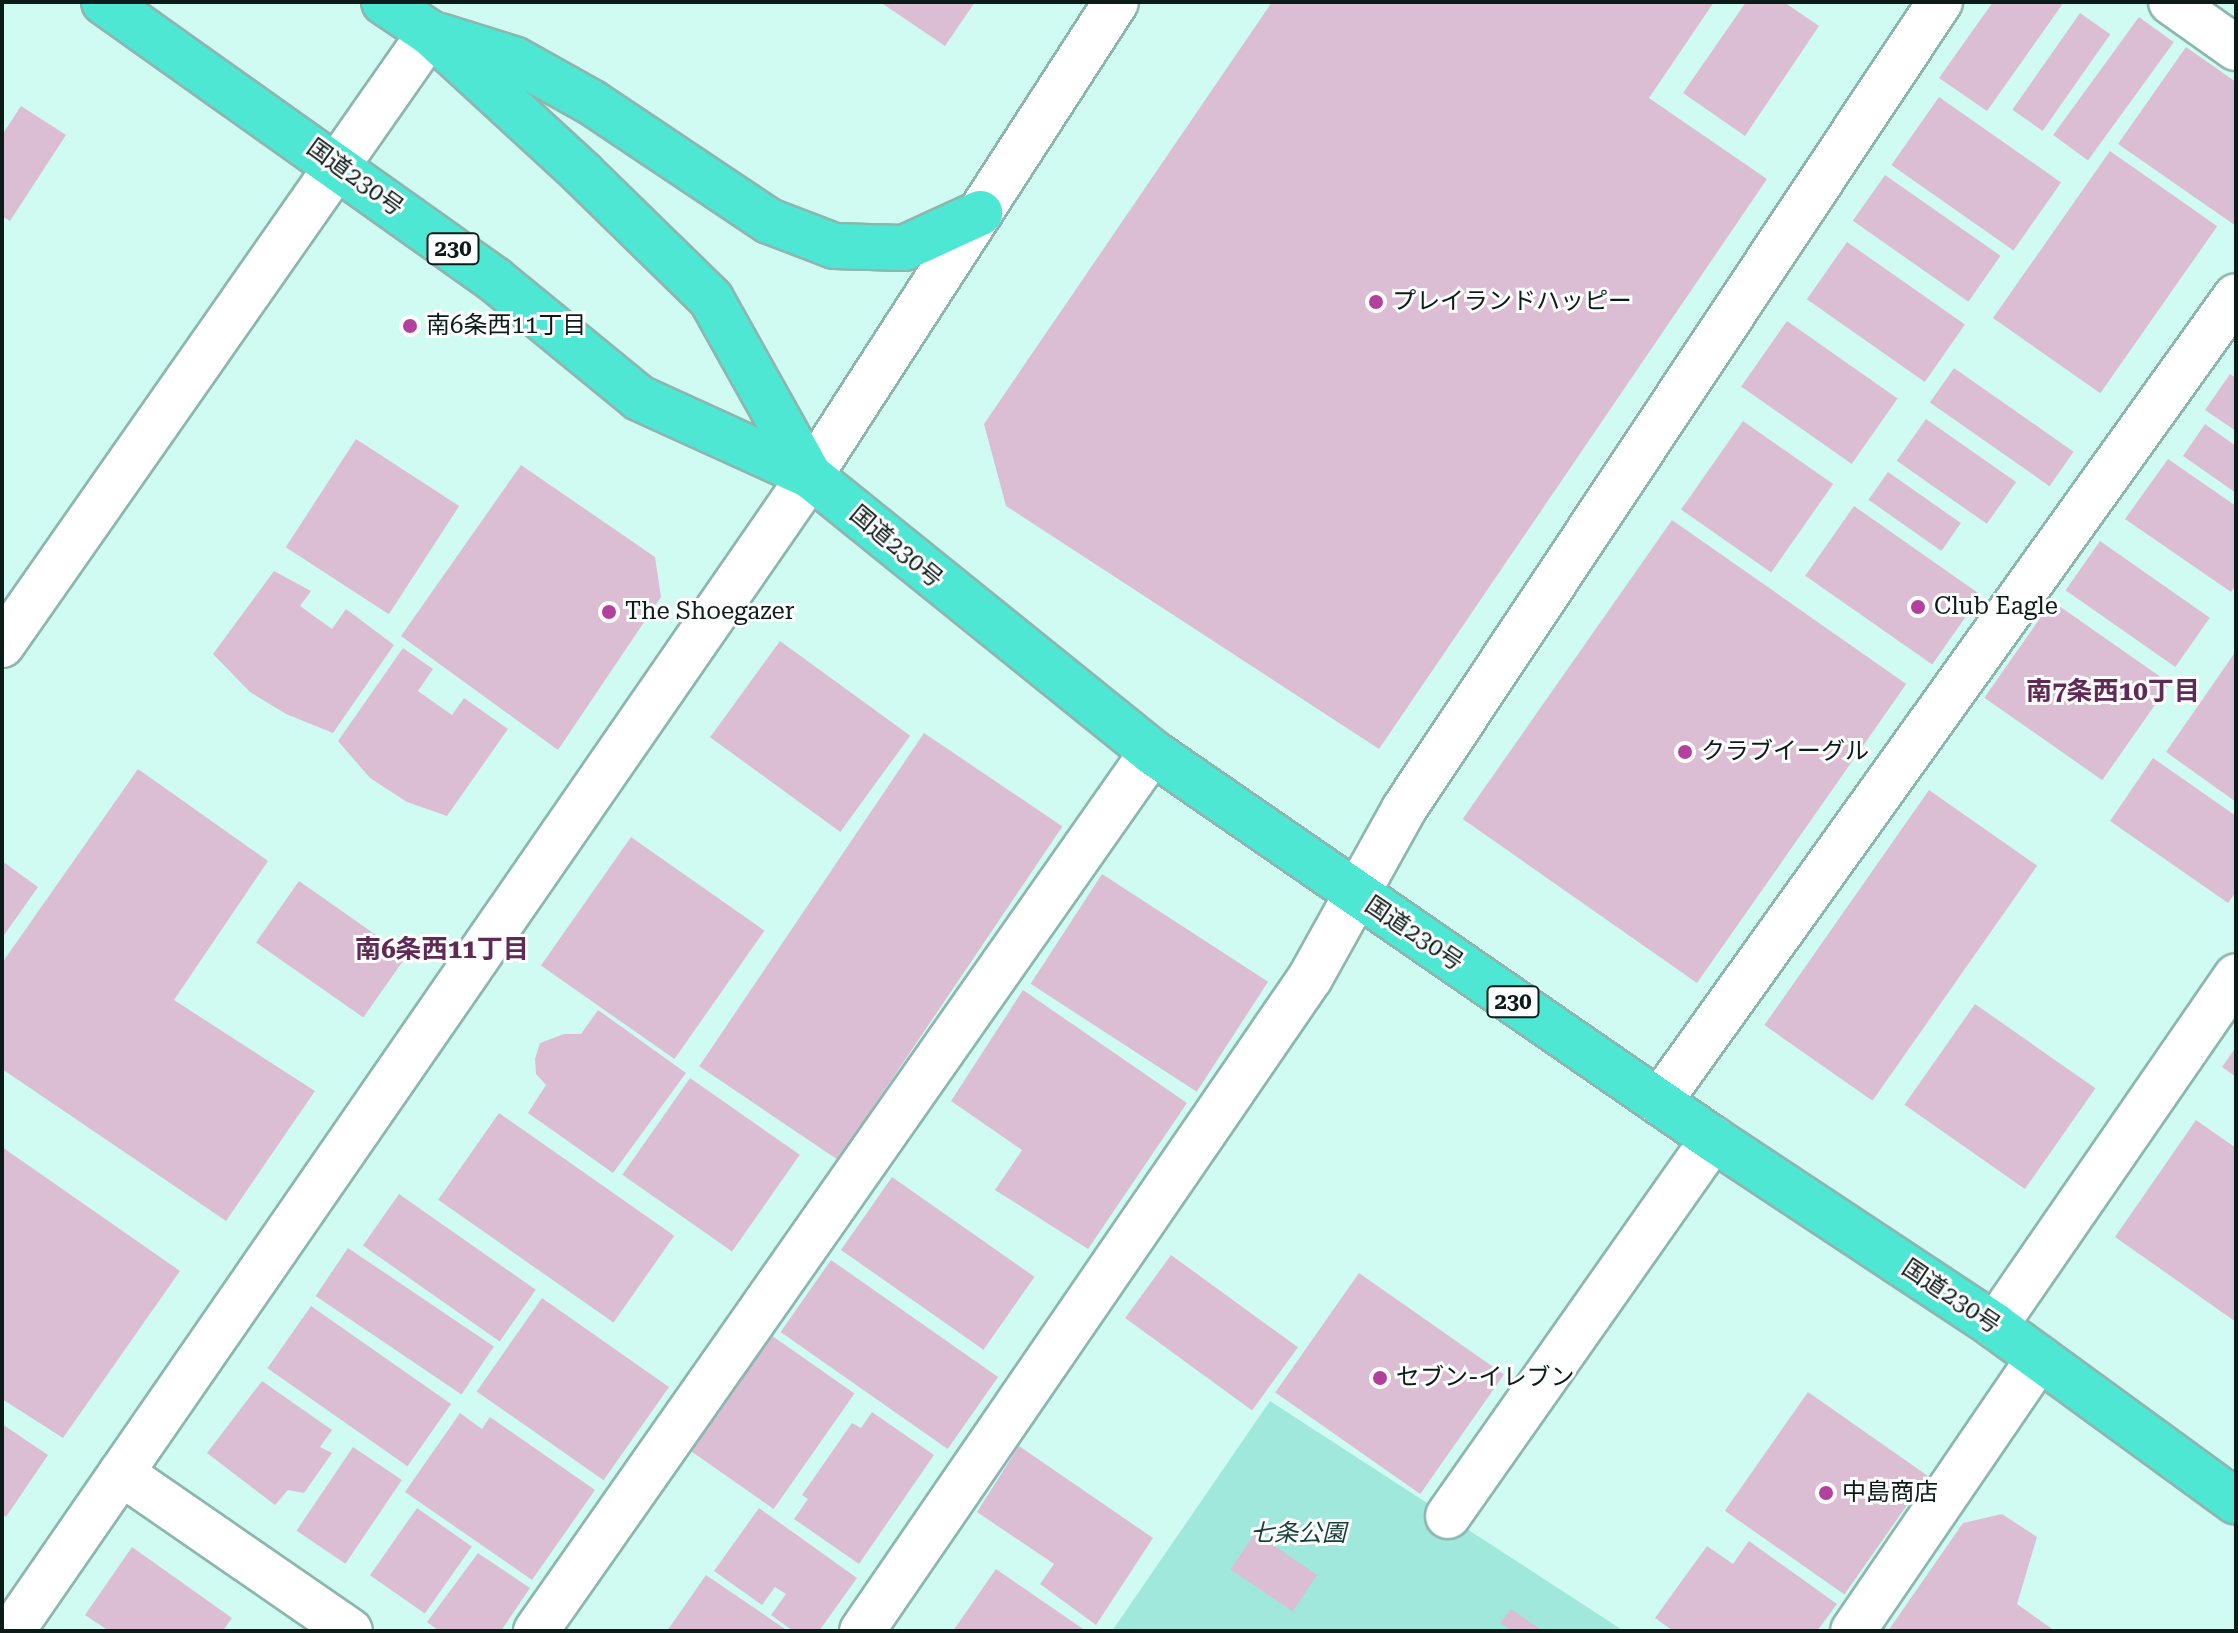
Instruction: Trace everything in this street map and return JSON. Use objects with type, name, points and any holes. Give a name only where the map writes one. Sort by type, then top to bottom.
[{"type":"highway","name":"国道230号","points":[[104,2],[338,165],[495,280],[639,398],[810,476],[1152,752],[1713,1139],[1995,1326],[2236,1502]]},
{"type":"highway","name":"国道230号","points":[[384,2],[430,33],[582,173],[711,299],[810,476]]},
{"type":"highway","points":[[430,33],[514,59],[591,102],[769,221],[834,246],[904,248],[980,213]]},
{"type":"street","points":[[12,1631],[810,476],[1116,2]]},
{"type":"street","points":[[862,1631],[1310,978],[1404,809],[1940,2]]},
{"type":"street","points":[[2171,2],[2236,48]]},
{"type":"street","points":[[2,645],[430,33]]},
{"type":"street","points":[[1659,1102],[2236,296]]},
{"type":"street","points":[[536,1631],[1152,752]]},
{"type":"street","points":[[1995,1326],[2236,976]]},
{"type":"street","points":[[1448,1516],[1713,1139]]},
{"type":"street","points":[[1853,1631],[2039,1358]]},
{"type":"street","points":[[121,1473],[350,1631]]},
{"type":"green space","name":"七条公園","points":[[1270,1401],[1624,1631],[1112,1631]]},
{"type":"building","points":[[880,2],[975,2],[945,46]]},
{"type":"building","name":"プレイランドハッピー","points":[[1272,2],[1714,2],[1649,98],[1767,179],[1379,749],[1006,506],[984,424]]},
{"type":"building","points":[[1746,2],[1784,2],[1819,26],[1745,136],[1683,93]]},
{"type":"building","points":[[1993,2],[2064,2],[1987,111],[1939,78]]},
{"type":"building","points":[[2080,13],[2110,34],[2043,131],[2012,110]]},
{"type":"building","points":[[2139,17],[2174,42],[2088,160],[2053,135]]},
{"type":"building","points":[[2186,47],[2236,82],[2236,226],[2118,144]]},
{"type":"building","points":[[1939,97],[2061,182],[2013,250],[1891,165]]},
{"type":"building","points":[[21,106],[66,135],[10,221],[2,216],[2,135]]},
{"type":"building","points":[[2110,151],[2217,226],[2100,393],[1993,318]]},
{"type":"building","points":[[1885,175],[2001,256],[1968,302],[1853,221]]},
{"type":"building","points":[[1847,242],[1965,325],[1925,382],[1807,299]]},
{"type":"building","points":[[1787,321],[1898,398],[1852,464],[1741,387]]},
{"type":"building","points":[[1954,368],[2074,452],[2050,486],[1930,402]]},
{"type":"building","points":[[2230,374],[2236,378],[2236,431],[2205,410]]},
{"type":"building","points":[[1926,419],[2016,482],[1987,524],[1897,461]]},
{"type":"building","points":[[1743,421],[1833,484],[1771,573],[1681,509]]},
{"type":"building","points":[[2205,424],[2236,446],[2236,493],[2183,456]]},
{"type":"building","points":[[356,439],[459,506],[389,614],[286,547]]},
{"type":"building","points":[[2168,459],[2236,506],[2236,585],[2231,592],[2125,519]]},
{"type":"building","points":[[521,465],[655,557],[661,597],[558,750],[401,636]]},
{"type":"building","points":[[1888,472],[1961,523],[1941,551],[1868,500]]},
{"type":"building","points":[[1854,506],[1981,595],[1932,665],[1805,576]]},
{"type":"building","name":"クラブイーグル","points":[[1672,520],[1906,684],[1697,983],[1463,819]]},
{"type":"building","points":[[2100,541],[2210,618],[2175,667],[2066,590]]},
{"type":"building","points":[[274,571],[311,591],[300,606],[332,629],[346,609],[394,645],[333,733],[286,714],[250,692],[213,654]]},
{"type":"building","points":[[2052,601],[2170,684],[2102,780],[1984,698]]},
{"type":"building","points":[[780,641],[910,736],[840,832],[710,737]]},
{"type":"building","points":[[403,648],[433,669],[418,691],[452,715],[464,698],[508,729],[447,816],[407,802],[370,778],[338,741]]},
{"type":"building","points":[[2236,651],[2236,802],[2166,752]]},
{"type":"building","points":[[924,733],[1062,826],[838,1160],[699,1066]]},
{"type":"building","points":[[2153,758],[2236,816],[2236,892],[2228,903],[2110,821]]},
{"type":"building","points":[[138,769],[268,861],[174,1000],[315,1091],[226,1221],[2,1069],[2,963]]},
{"type":"building","points":[[1929,790],[2037,866],[1873,1101],[1764,1025]]},
{"type":"building","points":[[631,837],[765,930],[674,1059],[541,966]]},
{"type":"building","points":[[2,861],[38,887],[2,938]]},
{"type":"building","points":[[1102,874],[1268,982],[1197,1092],[1031,984]]},
{"type":"building","points":[[299,881],[406,956],[363,1018],[256,942]]},
{"type":"building","points":[[1023,990],[1187,1103],[1088,1249],[995,1190],[1022,1150],[951,1101]]},
{"type":"building","points":[[1975,1004],[2095,1088],[2025,1189],[1904,1105]]},
{"type":"building","points":[[598,1010],[686,1073],[613,1173],[528,1113],[546,1085],[536,1074],[535,1059],[540,1043],[564,1034],[581,1034]]},
{"type":"building","points":[[2236,1047],[2236,1077],[2222,1067]]},
{"type":"building","points":[[690,1078],[800,1155],[732,1252],[622,1175]]},
{"type":"building","points":[[499,1113],[674,1236],[613,1323],[438,1200]]},
{"type":"building","points":[[2196,1120],[2236,1148],[2236,1322],[2115,1237]]},
{"type":"building","points":[[2,1147],[180,1271],[63,1438],[2,1399]]},
{"type":"building","points":[[892,1177],[1035,1277],[983,1350],[841,1250]]},
{"type":"building","points":[[399,1194],[536,1290],[500,1341],[363,1246]]},
{"type":"building","points":[[348,1248],[494,1346],[461,1395],[316,1296]]},
{"type":"building","points":[[1171,1255],[1298,1347],[1252,1410],[1125,1318]]},
{"type":"building","points":[[831,1260],[998,1377],[948,1449],[781,1332]]},
{"type":"building","points":[[1359,1273],[1504,1375],[1420,1494],[1275,1393]]},
{"type":"building","points":[[542,1298],[669,1387],[604,1480],[477,1391]]},
{"type":"building","points":[[311,1306],[451,1404],[407,1466],[267,1368]]},
{"type":"building","points":[[771,1335],[855,1394],[774,1509],[690,1451]]},
{"type":"building","points":[[262,1381],[332,1430],[320,1447],[332,1453],[304,1493],[288,1490],[275,1505],[207,1453]]},
{"type":"building","name":"中島商店","points":[[1808,1392],[1928,1476],[1844,1595],[1725,1511]]},
{"type":"building","points":[[872,1412],[934,1455],[859,1564],[794,1519],[808,1499],[802,1495],[852,1423],[861,1428]]},
{"type":"building","points":[[460,1413],[482,1429],[490,1417],[595,1490],[532,1580],[405,1492]]},
{"type":"building","points":[[2,1424],[48,1455],[6,1517],[2,1514]]},
{"type":"building","points":[[1019,1446],[1153,1538],[1096,1625],[1040,1584],[1054,1564],[977,1512]]},
{"type":"building","points":[[353,1447],[402,1480],[345,1564],[297,1531]]},
{"type":"building","points":[[417,1508],[472,1546],[425,1614],[370,1575]]},
{"type":"building","points":[[759,1508],[857,1578],[819,1631],[793,1631],[771,1615],[786,1594],[775,1587],[762,1605],[714,1571]]},
{"type":"building","points":[[2002,1514],[2037,1537],[2017,1604],[2055,1631],[1888,1631],[1963,1523]]},
{"type":"building","points":[[1255,1533],[1317,1575],[1293,1611],[1230,1569]]},
{"type":"building","points":[[1749,1541],[1837,1604],[1817,1631],[1673,1631],[1655,1618],[1707,1546],[1733,1564]]},
{"type":"building","points":[[132,1547],[232,1618],[223,1631],[109,1631],[85,1615]]},
{"type":"building","points":[[478,1553],[530,1588],[501,1631],[439,1631],[427,1622]]},
{"type":"building","points":[[996,1569],[1086,1631],[953,1631]]},
{"type":"building","points":[[706,1575],[788,1631],[667,1631]]},
{"type":"building","points":[[1511,1609],[1543,1631],[1513,1631],[1500,1623]]},
{"type":"place","name":"プレイランドハッピー","points":[[1376,302]]},
{"type":"place","name":"南6条西11丁目","points":[[410,326]]},
{"type":"place","name":"Club Eagle","points":[[1918,607]]},
{"type":"place","name":"The Shoegazer","points":[[609,612]]},
{"type":"place","name":"クラブイーグル","points":[[1685,752]]},
{"type":"place","name":"セブン-イレブン","points":[[1380,1378]]},
{"type":"place","name":"中島商店","points":[[1826,1493]]},
{"type":"district","name":"南7条西10丁目","points":[[2113,692]]},
{"type":"district","name":"南6条西11丁目","points":[[442,950]]}]
